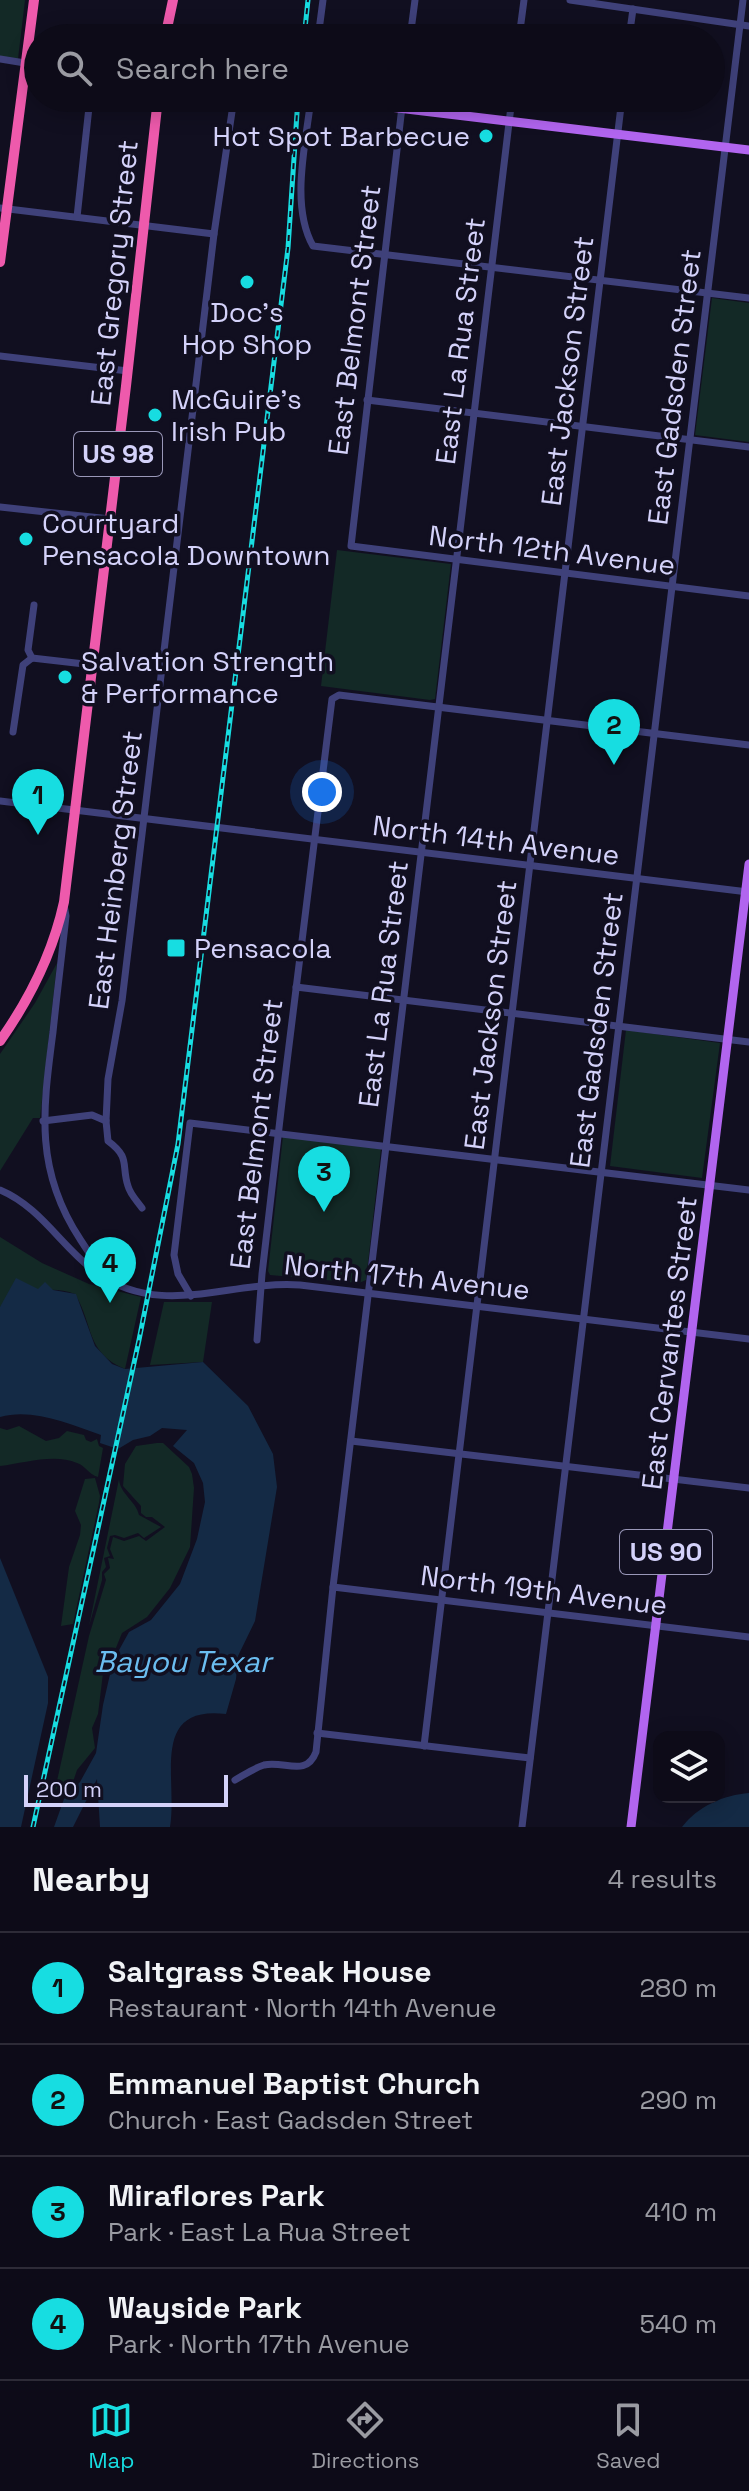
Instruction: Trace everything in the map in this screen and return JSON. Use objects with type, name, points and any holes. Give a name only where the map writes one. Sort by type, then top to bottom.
[{"type":"highway","points":[[31,24],[34,0]]},
{"type":"highway","points":[[168,24],[173,0]]},
{"type":"highway","points":[[0,262],[3,209],[24,70]]},
{"type":"highway","name":"East Gregory Street","points":[[64,902],[157,112]]},
{"type":"highway","name":"US 98","points":[[0,1041],[38,976],[64,902]]},
{"type":"main road","points":[[456,112],[749,150]]},
{"type":"main road","name":"East Cervantes Street","points":[[631,1827],[749,864]]},
{"type":"street","points":[[320,24],[323,0]]},
{"type":"street","points":[[412,24],[415,0]]},
{"type":"street","points":[[521,24],[524,0]]},
{"type":"street","points":[[570,0],[630,6],[744,26]]},
{"type":"street","name":"East Gadsden Street","points":[[522,1827],[725,147],[744,26],[743,0]]},
{"type":"street","points":[[0,59],[24,63]]},
{"type":"street","points":[[77,217],[88,112]]},
{"type":"street","name":"East Heinberg Street","points":[[142,1208],[126,1183],[124,1159],[108,1141],[108,1079],[122,1001],[214,234],[232,112]]},
{"type":"street","points":[[311,112],[300,201],[303,222],[313,246],[749,298]]},
{"type":"street","name":"East Belmont Street","points":[[351,546],[401,112]]},
{"type":"street","name":"East La Rua Street","points":[[235,1780],[264,1765],[296,1768],[307,1765],[316,1752],[333,1587],[510,112]]},
{"type":"street","name":"East Jackson Street","points":[[424,1746],[620,112]]},
{"type":"street","points":[[3,209],[214,234]]},
{"type":"street","points":[[0,356],[128,371]]},
{"type":"street","points":[[367,400],[749,447]]},
{"type":"street","points":[[0,507],[110,519]]},
{"type":"street","name":"North 12th Avenue","points":[[351,546],[749,596]]},
{"type":"street","points":[[32,658],[28,650],[34,605]]},
{"type":"street","points":[[13,732],[23,665],[32,658],[93,665]]},
{"type":"street","name":"East Belmont Street","points":[[257,1340],[278,1134],[330,703],[335,696],[439,707]]},
{"type":"street","points":[[439,707],[749,745]]},
{"type":"street","name":"North 14th Avenue","points":[[0,801],[747,892]]},
{"type":"street","name":"East Gregory Street","points":[[64,902],[66,916],[43,1121],[47,1164],[61,1206],[92,1258],[120,1287]]},
{"type":"street","points":[[296,987],[749,1042]]},
{"type":"street","points":[[43,1121],[92,1115],[106,1121]]},
{"type":"street","points":[[191,1296],[178,1274],[174,1255],[190,1123],[749,1190]]},
{"type":"street","name":"North 17th Avenue","points":[[0,1190],[25,1204],[77,1257],[120,1287],[159,1295],[191,1296],[261,1284],[300,1285],[749,1339]]},
{"type":"street","points":[[351,1441],[749,1488]]},
{"type":"street","name":"North 19th Avenue","points":[[333,1587],[749,1637]]},
{"type":"street","points":[[317,1733],[530,1758]]},
{"type":"green space","points":[[0,0],[25,0],[18,59],[0,56]]},
{"type":"green space","points":[[712,298],[749,303],[749,442],[695,435]]},
{"type":"green space","points":[[337,550],[451,564],[435,699],[321,686]]},
{"type":"green space","points":[[57,963],[40,1118],[33,1118],[0,1171],[0,1054],[35,1003]]},
{"type":"green space","points":[[626,1030],[720,1043],[702,1178],[610,1166]]},
{"type":"green space","points":[[283,1136],[381,1149],[366,1280],[359,1283],[270,1275]]},
{"type":"green space","points":[[0,1237],[42,1263],[89,1284],[141,1297],[125,1369],[112,1362],[97,1346],[75,1294],[46,1290],[0,1307]]},
{"type":"green space","points":[[164,1302],[212,1302],[203,1362],[150,1365]]},
{"type":"green space","points":[[19,1426],[46,1441],[59,1438],[67,1431],[84,1435],[91,1442],[97,1439],[103,1448],[98,1477],[80,1464],[68,1460],[39,1460],[0,1466],[0,1428],[7,1430]]},
{"type":"green space","points":[[163,1443],[189,1467],[192,1474],[190,1547],[170,1588],[147,1617],[122,1633],[111,1660],[104,1665],[98,1714],[92,1728],[95,1748],[77,1770],[73,1782],[55,1790],[89,1636],[106,1580],[104,1574],[110,1568],[108,1558],[114,1559],[110,1549],[113,1537],[124,1541],[139,1536],[146,1541],[165,1527],[141,1513],[141,1506],[123,1486],[125,1464],[136,1446]]},
{"type":"green space","points":[[95,1478],[99,1503],[73,1624],[61,1626],[69,1567],[80,1535],[81,1525],[75,1511],[85,1479]]},
{"type":"green space","points":[[119,1479],[139,1515],[161,1527],[144,1538],[138,1533],[124,1538],[110,1536],[107,1548],[110,1556],[104,1558],[106,1567],[102,1572],[89,1626]]},
{"type":"water","name":"Bayou Texar","points":[[16,1278],[38,1289],[45,1282],[53,1290],[76,1294],[95,1346],[112,1364],[125,1369],[203,1362],[248,1406],[273,1454],[277,1487],[255,1621],[238,1656],[236,1679],[226,1714],[202,1714],[186,1721],[177,1733],[172,1749],[170,1827],[100,1827],[97,1779],[73,1827],[54,1827],[64,1799],[80,1782],[96,1753],[113,1661],[129,1632],[151,1620],[180,1584],[197,1539],[205,1502],[203,1483],[194,1463],[173,1446],[187,1430],[162,1428],[118,1449],[100,1443],[101,1435],[51,1418],[25,1414],[0,1417],[0,1307]]},
{"type":"water","points":[[0,1558],[48,1677],[48,1703],[21,1827],[0,1827]]},
{"type":"water","points":[[749,1793],[749,1827],[682,1827],[696,1813],[712,1803],[725,1803],[725,1798]]},
{"type":"railway","points":[[305,24],[308,0]]},
{"type":"railway","points":[[33,1827],[139,1340],[178,1144],[288,248],[297,112]]},
{"type":"place","name":"Hot Spot Barbecue","points":[[486,136]]},
{"type":"place","name":"Doc's Hop Shop","points":[[247,282]]},
{"type":"place","name":"McGuire's Irish Pub","points":[[155,415]]},
{"type":"place","name":"Courtyard Pensacola Downtown","points":[[26,539]]},
{"type":"place","name":"Salvation Strength & Performance","points":[[65,677]]},
{"type":"place","name":"Emmanuel Baptist Church","points":[[614,765]]},
{"type":"place","name":"Saltgrass Steak House","points":[[38,835]]},
{"type":"place","name":"Pensacola","points":[[176,948]]},
{"type":"place","name":"Miraflores Park","points":[[324,1212]]},
{"type":"place","name":"Wayside Park","points":[[110,1303]]}]
